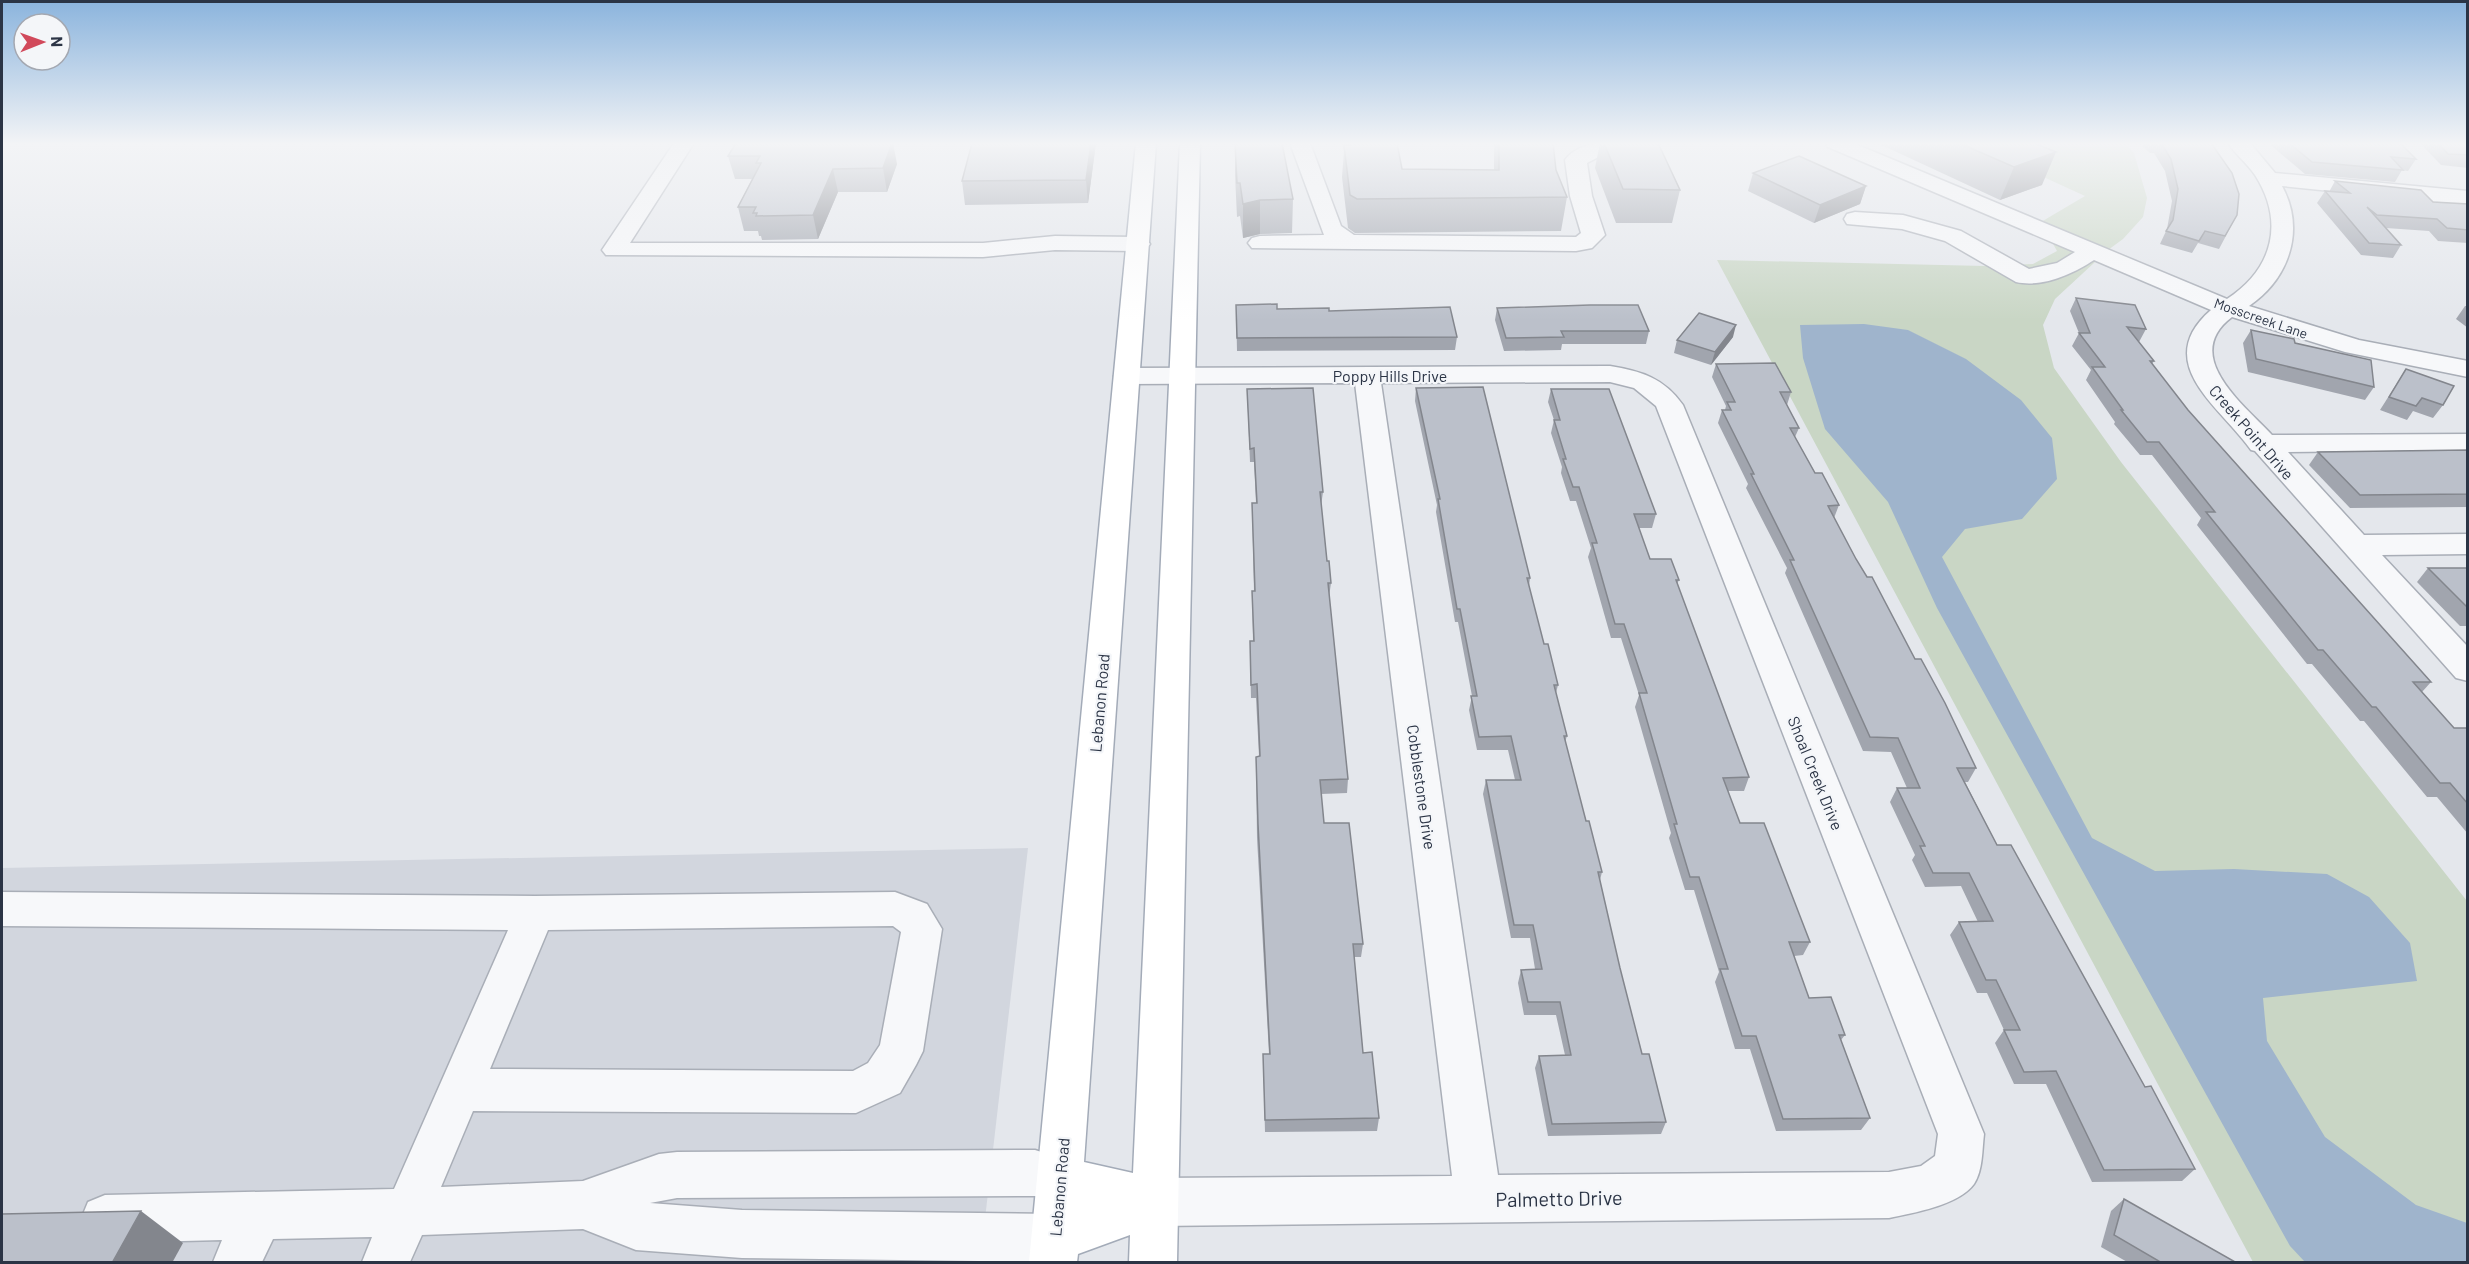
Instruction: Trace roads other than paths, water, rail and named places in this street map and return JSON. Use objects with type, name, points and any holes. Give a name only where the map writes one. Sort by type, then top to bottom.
[{"type":"main road","name":"Lebanon Road","points":[[1054,1250],[1141,202]]},
{"type":"main road","points":[[1153,1263],[1188,202]]},
{"type":"main road","points":[[1060,1179],[1155,1202]]},
{"type":"main road","points":[[1054,1250],[1155,1202]]},
{"type":"street","points":[[645,202],[614,250],[983,250],[1055,243],[1138,244]]},
{"type":"street","points":[[1321,202],[1331,230],[1349,242]]},
{"type":"street","points":[[1260,243],[1584,243],[1593,235],[1583,202]]},
{"type":"street","name":"Mosscreek Lane","points":[[1974,202],[2228,308],[2289,329],[2463,374]]},
{"type":"street","name":"Creek Point Drive","points":[[2280,202],[2282,245],[2275,263],[2258,287],[2228,308],[2207,328],[2202,338],[2198,357],[2208,382],[2218,396],[2353,545],[2466,665]]},
{"type":"street","points":[[1855,219],[1903,222],[1953,236],[2025,277],[2065,270],[2091,252]]},
{"type":"street","name":"Poppy Hills Drive","points":[[1127,376],[1610,374],[1651,385]]},
{"type":"street","name":"Cobblestone Drive","points":[[1367,375],[1478,1199]]},
{"type":"street","name":"Shoal Creek Drive","points":[[1651,385],[1662,394],[1669,405],[1961,1134],[1957,1169]]},
{"type":"street","points":[[2261,444],[2468,442]]},
{"type":"street","points":[[2353,545],[2468,544]]},
{"type":"street","points":[[8,917],[895,909],[913,916],[922,929],[901,1051],[884,1078],[856,1092],[460,1090]]},
{"type":"street","points":[[386,1263],[535,913]]},
{"type":"street","name":"Palmetto Drive","points":[[1155,1202],[1889,1195],[1929,1187],[1957,1169]]},
{"type":"street","points":[[61,1220],[407,1212],[583,1205],[659,1177],[677,1175],[1035,1173],[1060,1179]]},
{"type":"street","points":[[583,1205],[636,1226],[742,1234],[1054,1250]]},
{"type":"street","points":[[237,1263],[260,1215]]},
{"type":"water","points":[[1864,324],[1908,330],[1966,359],[2021,400],[2052,438],[2057,479],[2022,519],[1965,529],[1942,557],[2092,838],[2155,871],[2234,869],[2327,874],[2369,897],[2410,943],[2417,981],[2263,998],[2267,1041],[2325,1137],[2416,1205],[2467,1223],[2467,1262],[2305,1262],[2290,1246],[1937,608],[1888,502],[1825,429],[1803,358],[1800,325]]}]
